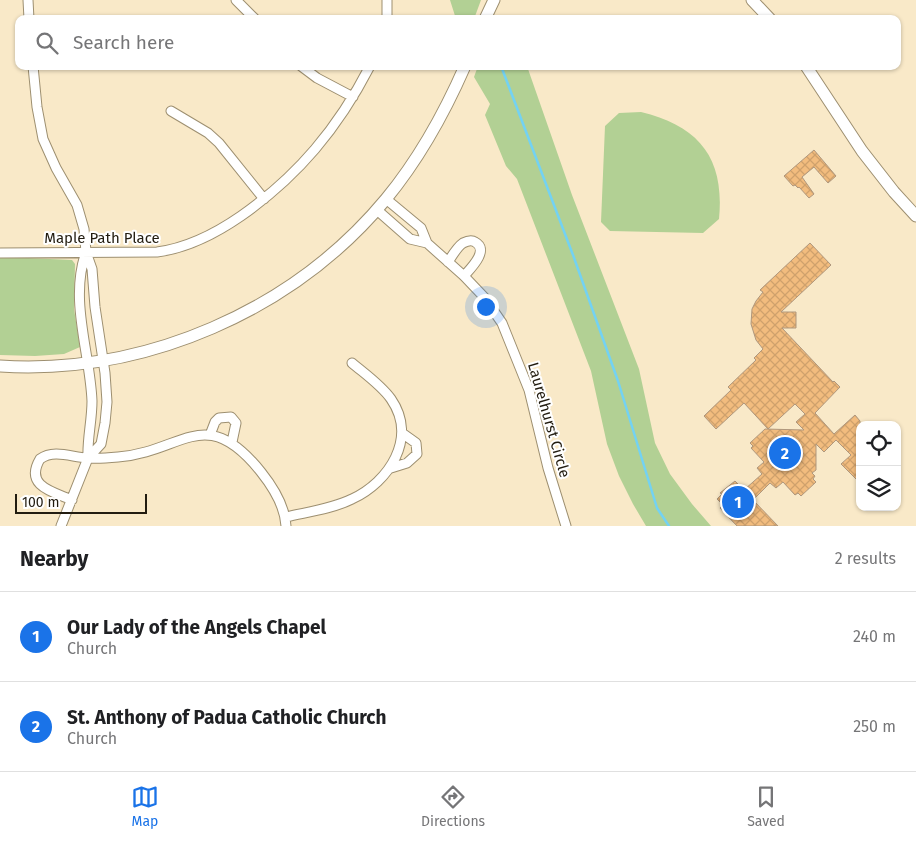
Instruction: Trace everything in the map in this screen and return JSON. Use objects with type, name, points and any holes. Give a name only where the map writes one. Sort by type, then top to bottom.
[{"type":"street","points":[[28,0],[29,15]]},
{"type":"street","points":[[236,0],[251,15]]},
{"type":"street","points":[[387,0],[387,15]]},
{"type":"street","points":[[487,15],[494,0]]},
{"type":"street","points":[[752,0],[766,15]]},
{"type":"street","points":[[33,70],[37,107],[43,139],[56,168],[78,205],[84,229],[86,252],[92,269],[107,402],[100,444],[88,458],[61,526]]},
{"type":"street","points":[[307,70],[353,98]]},
{"type":"street","name":"Maple Path Place","points":[[0,253],[157,252],[179,248],[209,236],[264,199],[290,177],[326,137],[353,98],[368,70]]},
{"type":"street","points":[[0,366],[56,366],[89,363],[145,352],[212,328],[261,304],[313,270],[338,249],[377,210],[402,179],[428,140],[463,70]]},
{"type":"street","points":[[809,70],[862,151],[894,192],[916,216]]},
{"type":"street","points":[[171,111],[196,125],[219,143],[264,199]]},
{"type":"street","name":"Laurelhurst Circle","points":[[386,199],[421,228],[426,243]]},
{"type":"street","name":"Laurelhurst Circle","points":[[377,210],[410,239],[426,243],[464,276],[494,310],[507,334],[528,390],[562,525]]},
{"type":"street","points":[[448,262],[464,243],[471,241],[476,243],[480,248],[479,256],[464,276]]},
{"type":"street","points":[[86,252],[80,268],[80,306],[89,363],[92,402],[87,442],[88,458]]},
{"type":"street","points":[[72,500],[44,489],[38,484],[36,464],[40,459],[51,454],[88,458],[120,457],[195,436],[210,435],[232,442],[249,458],[267,480],[286,522],[353,499],[363,494],[391,468],[398,453],[402,433],[399,416],[392,401],[384,390],[352,363]]},
{"type":"street","points":[[210,435],[215,422],[220,418],[231,417],[236,423],[232,442]]},
{"type":"street","points":[[391,468],[407,463],[416,454],[416,443],[402,433]]},
{"type":"green space","points":[[450,0],[481,0],[475,15],[455,15]]},
{"type":"green space","points":[[477,70],[528,70],[572,195],[639,369],[655,443],[670,474],[711,526],[646,526],[633,504],[619,476],[607,444],[591,371],[517,179],[506,166],[485,115],[490,104],[474,77]]},
{"type":"green space","points":[[641,112],[661,118],[693,136],[704,148],[712,162],[718,179],[720,197],[719,219],[703,233],[610,231],[601,222],[605,126],[619,113]]},
{"type":"green space","points":[[0,258],[72,260],[75,264],[74,309],[80,347],[64,354],[35,356],[0,355]]},
{"type":"building","points":[[814,150],[836,176],[828,183],[814,167],[802,177],[814,194],[809,198],[799,187],[793,186],[784,176]]},
{"type":"building","points":[[810,243],[831,265],[781,312],[796,312],[796,328],[782,328],[840,387],[815,413],[834,434],[855,415],[860,421],[856,421],[856,479],[841,464],[851,455],[836,440],[824,452],[816,444],[816,470],[812,473],[815,476],[813,479],[816,482],[801,496],[798,493],[795,495],[783,482],[776,488],[770,483],[753,500],[778,526],[737,526],[720,508],[723,505],[717,499],[722,494],[720,493],[735,481],[744,490],[762,474],[757,468],[764,462],[751,448],[753,446],[750,443],[765,429],[804,430],[796,422],[805,414],[795,404],[768,429],[744,403],[716,429],[704,416],[731,390],[728,387],[756,360],[754,358],[763,349],[756,340],[751,324],[752,309],[763,292],[760,290]]},
{"type":"waterway","points":[[503,70],[573,255],[618,381],[657,508],[669,526]]},
{"type":"place","name":"St. Anthony of Padua Catholic Church","points":[[785,453]]},
{"type":"place","name":"Our Lady of the Angels Chapel","points":[[738,502]]}]
